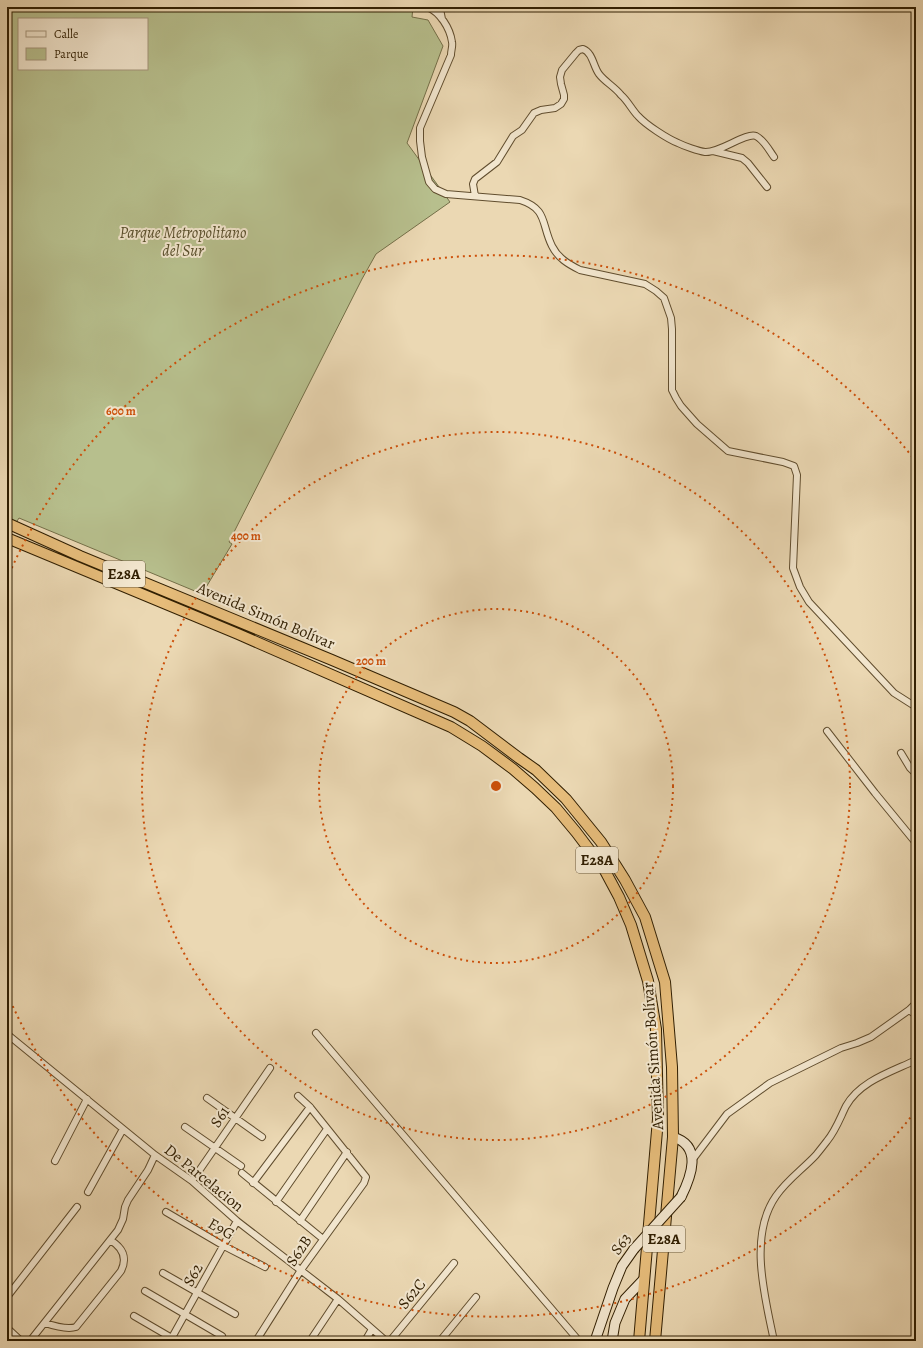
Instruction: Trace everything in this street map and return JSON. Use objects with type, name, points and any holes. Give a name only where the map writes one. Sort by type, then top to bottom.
[{"type":"highway","name":"Avenida Simón Bolívar","points":[[7,523],[73,553],[332,660],[462,717],[536,770],[566,799],[584,820],[601,842],[625,880],[645,917],[665,982],[672,1067],[673,1137],[655,1341]]},
{"type":"highway","name":"Avenida Simón Bolívar","points":[[7,538],[238,634],[452,727],[502,760],[556,808],[576,832],[604,869],[619,897],[631,925],[648,981],[656,1029],[658,1119],[643,1280],[639,1341]]},
{"type":"highway","points":[[238,634],[243,623]]},
{"type":"main road","points":[[673,1137],[681,1140],[687,1145],[691,1151],[693,1159]]},
{"type":"main road","name":"S63","points":[[595,1341],[622,1266],[634,1249],[681,1197],[688,1182],[693,1159]]},
{"type":"main road","points":[[612,1341],[615,1323],[625,1299],[643,1280]]},
{"type":"street","points":[[401,7],[412,7]]},
{"type":"street","points":[[426,7],[432,9],[442,19],[449,31],[452,43],[451,54],[420,128],[422,157],[428,182],[435,189],[446,194],[520,200],[530,203],[538,209],[547,230],[551,245],[560,258],[580,270],[645,284],[664,298],[671,318],[672,390],[676,398],[697,424],[728,451],[783,462],[794,466],[797,475],[793,568],[800,587],[809,602],[894,693],[916,707]]},
{"type":"street","points":[[441,7],[440,10],[442,19]]},
{"type":"street","points":[[475,196],[473,184],[475,179],[498,162],[514,136],[522,130],[534,113],[541,110],[555,108],[562,104],[564,95],[560,77],[562,70],[576,53],[583,49],[588,52],[599,74],[622,95],[638,117],[678,144],[704,152],[726,147],[748,136],[752,136],[763,141],[774,157]]},
{"type":"street","points":[[713,151],[742,158],[748,163],[767,187]]},
{"type":"street","points":[[827,731],[916,843]]},
{"type":"street","points":[[901,753],[910,768],[916,774]]},
{"type":"street","points":[[693,1159],[727,1114],[770,1083],[841,1048],[857,1043],[871,1036],[909,1010],[916,1003]]},
{"type":"street","points":[[909,1010],[916,1015]]},
{"type":"street","points":[[316,1033],[579,1341]]},
{"type":"street","name":"De Parcelacion","points":[[7,1034],[155,1155],[192,1181],[237,1221],[338,1299],[386,1341]]},
{"type":"street","points":[[774,1341],[763,1282],[761,1247],[768,1208],[784,1185],[816,1155],[830,1138],[847,1105],[855,1094],[867,1083],[916,1060]]},
{"type":"street","name":"S61","points":[[192,1181],[270,1068]]},
{"type":"street","points":[[298,1096],[310,1106],[347,1152],[300,1221]]},
{"type":"street","points":[[207,1098],[262,1137]]},
{"type":"street","points":[[55,1161],[87,1099]]},
{"type":"street","points":[[253,1183],[310,1106]]},
{"type":"street","points":[[184,1127],[241,1166]]},
{"type":"street","points":[[88,1192],[123,1129]]},
{"type":"street","points":[[276,1202],[327,1129]]},
{"type":"street","name":"S62B","points":[[256,1341],[301,1270],[364,1183],[366,1177],[347,1152]]},
{"type":"street","points":[[30,1341],[121,1225],[128,1200],[148,1170],[155,1155]]},
{"type":"street","points":[[242,1174],[323,1239]]},
{"type":"street","points":[[7,1297],[77,1207]]},
{"type":"street","name":"E9G","points":[[166,1212],[224,1246],[265,1267]]},
{"type":"street","name":"S62","points":[[173,1340],[185,1314],[237,1221]]},
{"type":"street","points":[[45,1323],[65,1328],[76,1327],[121,1271],[124,1262],[121,1248],[110,1240]]},
{"type":"street","name":"S62C","points":[[390,1341],[454,1263]]},
{"type":"street","points":[[163,1273],[235,1314]]},
{"type":"street","points":[[145,1291],[222,1336]]},
{"type":"street","points":[[440,1341],[476,1297]]},
{"type":"street","points":[[310,1341],[338,1299]]},
{"type":"street","points":[[134,1316],[173,1340]]},
{"type":"street","points":[[7,1328],[21,1341]]},
{"type":"street","points":[[365,1341],[372,1329]]},
{"type":"green space","name":"Parque Metropolitano del Sur","points":[[7,7],[413,7],[412,17],[428,20],[443,46],[407,143],[450,202],[376,254],[229,542],[232,544],[202,594],[19,518],[7,537]]}]
